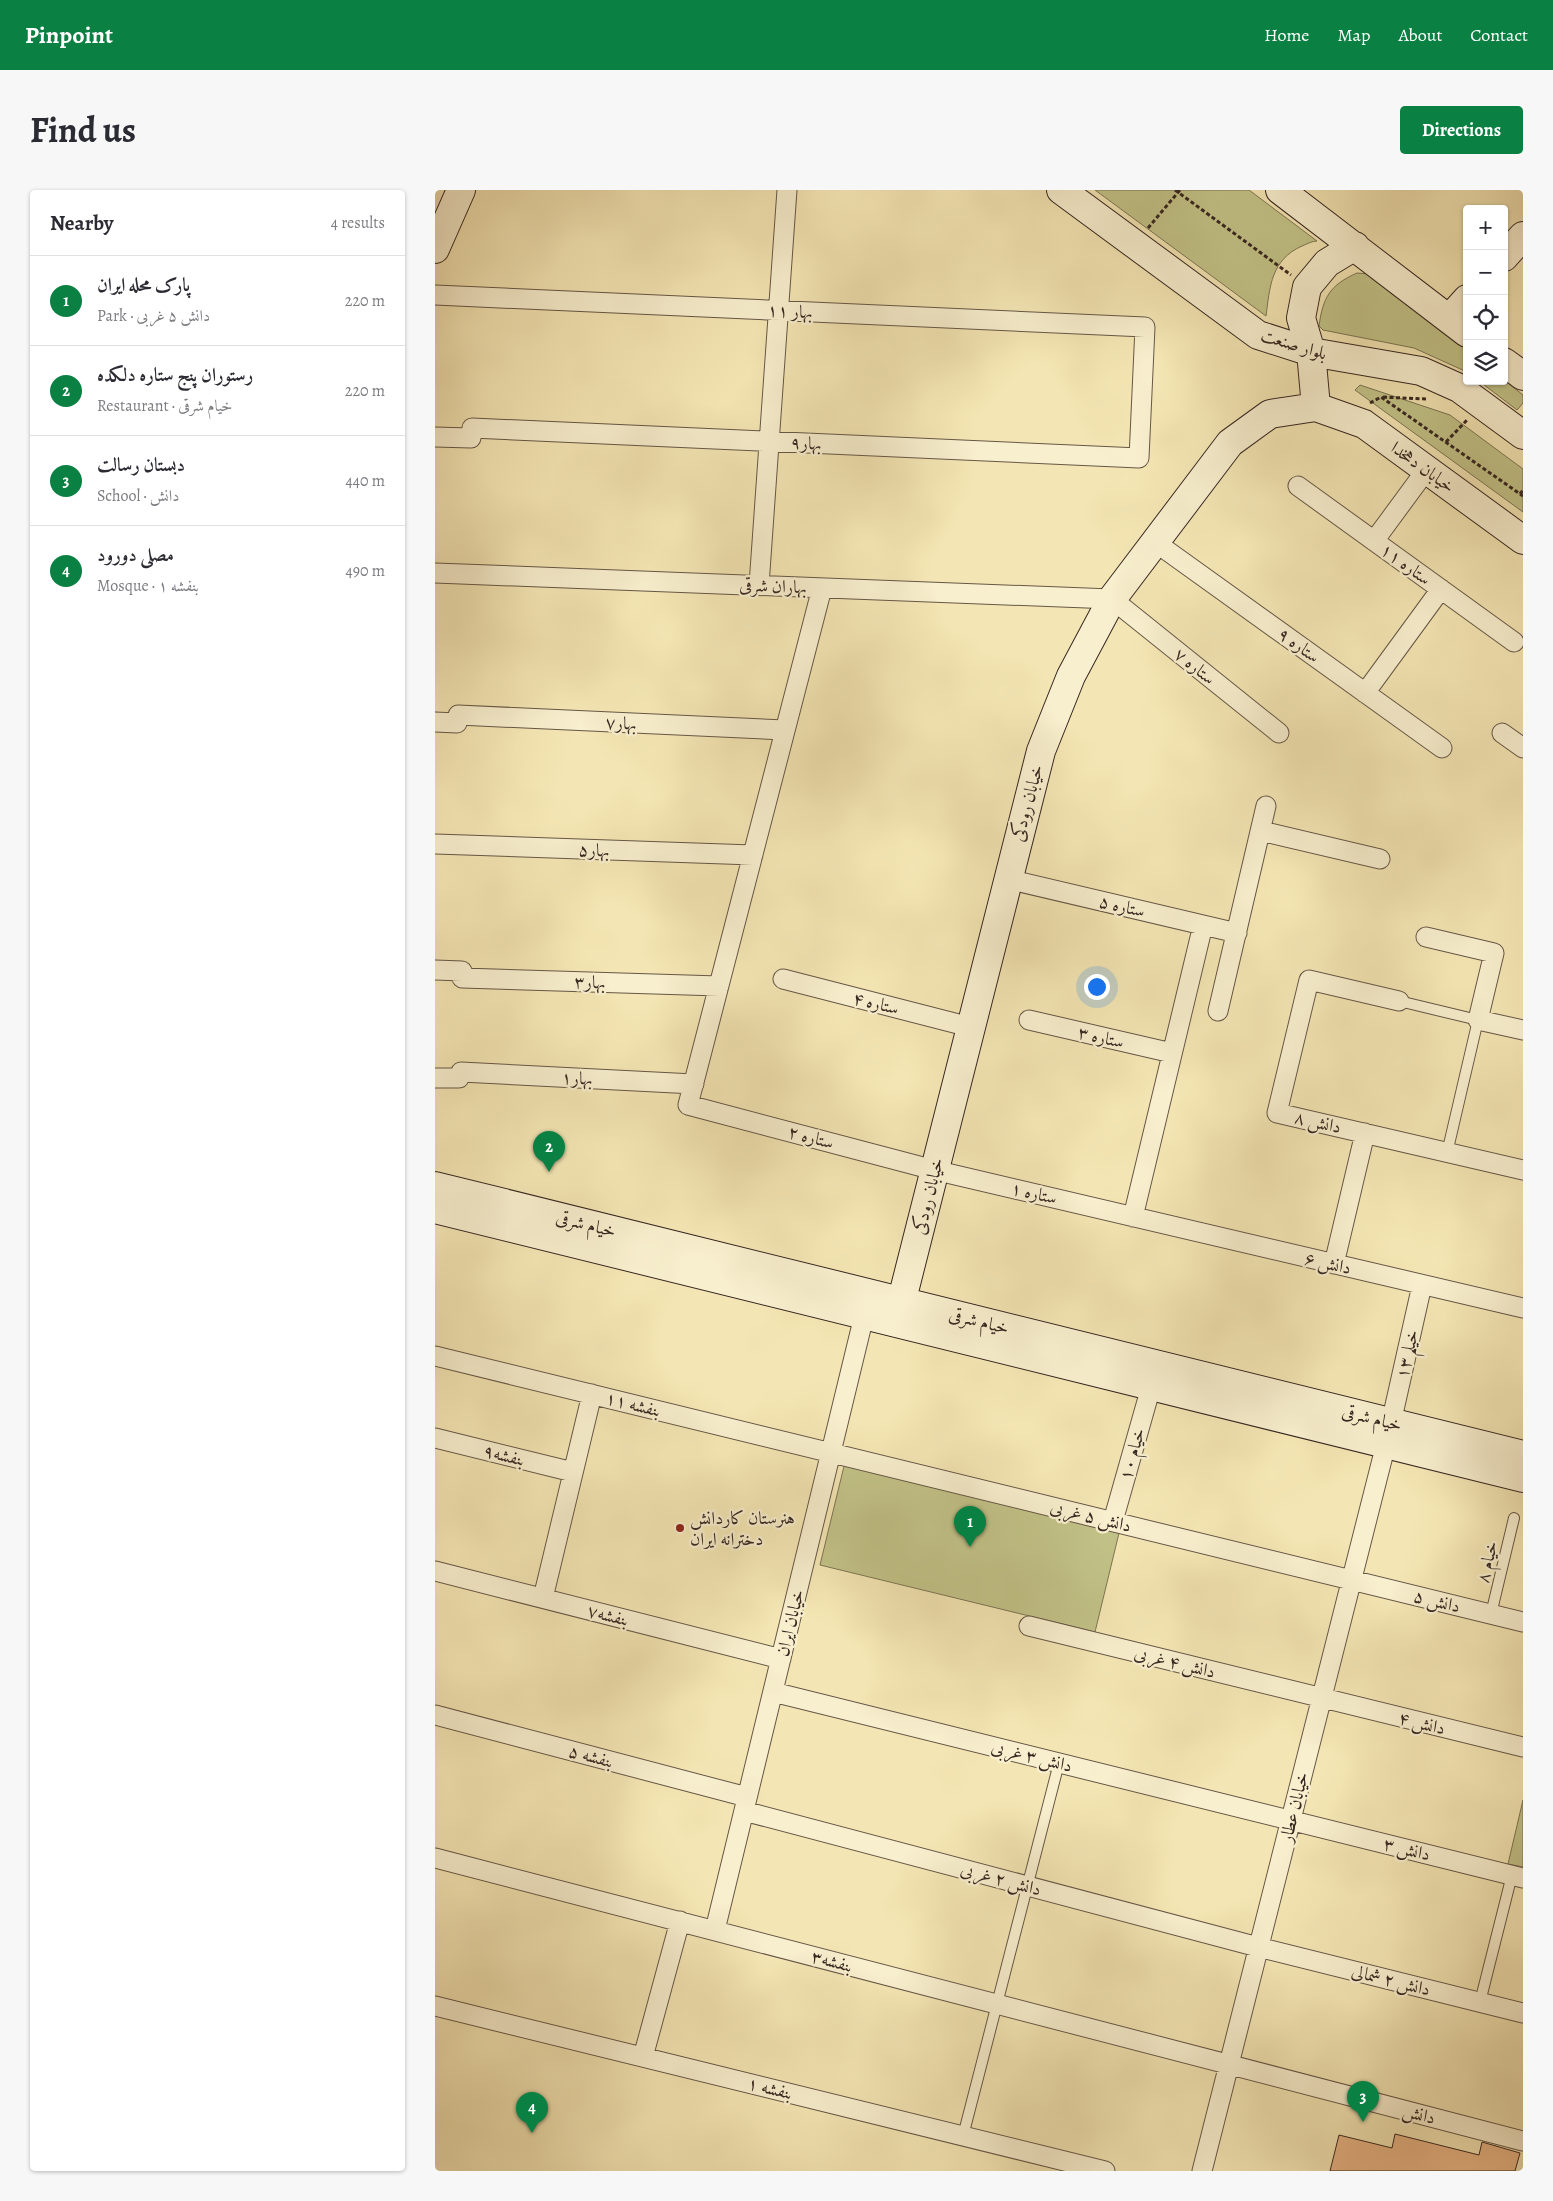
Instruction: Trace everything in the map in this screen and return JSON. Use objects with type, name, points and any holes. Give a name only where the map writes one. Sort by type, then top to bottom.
[{"type":"street","points":[[435,249],[461,190]]},
{"type":"street","points":[[759,585],[787,190]]},
{"type":"street","name":"بلوار صنعت","points":[[1061,190],[1258,335],[1311,352],[1421,371],[1459,388],[1523,435]]},
{"type":"street","points":[[1280,190],[1355,246],[1461,317]]},
{"type":"street","points":[[1508,253],[1523,236]]},
{"type":"street","points":[[1316,407],[1311,352],[1301,318],[1307,288],[1327,263],[1355,246]]},
{"type":"street","name":"بهار ۱۱","points":[[435,295],[1145,327],[1139,458]]},
{"type":"street","points":[[1508,365],[1523,376]]},
{"type":"street","name":"خیابان دهخدا","points":[[1316,407],[1364,424],[1523,540]]},
{"type":"street","name":"خیابان رودکی","points":[[898,1312],[1041,751],[1071,676],[1112,599],[1231,443],[1270,414],[1316,407]]},
{"type":"street","name":"بهار۹","points":[[435,437],[471,438],[472,428],[1139,458]]},
{"type":"street","points":[[1374,541],[1427,469]]},
{"type":"street","name":"ستاره ۱۱","points":[[1297,486],[1514,642]]},
{"type":"street","name":"ستاره ۹","points":[[1155,542],[1442,748]]},
{"type":"street","name":"بهاران شرقی","points":[[435,573],[1112,599]]},
{"type":"street","points":[[694,1084],[822,588]]},
{"type":"street","points":[[1365,693],[1441,589]]},
{"type":"street","name":"ستاره ۷","points":[[1112,599],[1279,733]]},
{"type":"street","name":"بهار۷","points":[[435,722],[457,723],[457,715],[785,730]]},
{"type":"street","points":[[1502,732],[1523,748]]},
{"type":"street","points":[[1218,1011],[1267,806]]},
{"type":"street","points":[[1261,831],[1380,859]]},
{"type":"street","name":"بهار۵","points":[[435,844],[753,855]]},
{"type":"street","name":"ستاره ۵","points":[[1007,879],[1237,933]]},
{"type":"street","points":[[1133,1217],[1203,924]]},
{"type":"street","points":[[1426,936],[1494,953],[1479,1020],[1523,1030]]},
{"type":"street","name":"بهار۳","points":[[435,970],[462,971],[462,978],[719,986]]},
{"type":"street","name":"ستاره ۴","points":[[783,980],[970,1027]]},
{"type":"street","name":"دانش ۸","points":[[1399,1001],[1309,980],[1277,1113],[1523,1170]]},
{"type":"street","name":"ستاره ۳","points":[[1029,1020],[1172,1053]]},
{"type":"street","name":"بهار۱","points":[[435,1078],[459,1078],[461,1072],[694,1084]]},
{"type":"street","name":"ستاره ۲","points":[[694,1084],[688,1105],[934,1170]]},
{"type":"street","points":[[1334,1264],[1365,1133]]},
{"type":"street","name":"ستاره ۱","points":[[934,1170],[1133,1217]]},
{"type":"street","name":"خیام شرقی","points":[[435,1186],[898,1312],[1154,1376],[1389,1433],[1523,1455]]},
{"type":"street","name":"خیام شرقی","points":[[435,1210],[865,1316],[898,1312]]},
{"type":"street","name":"دانش ۶","points":[[1133,1217],[1523,1308]]},
{"type":"street","name":"خیلم ۱۳","points":[[1389,1433],[1422,1285]]},
{"type":"street","name":"خیابان ایران","points":[[715,1930],[865,1316]]},
{"type":"street","name":"بنفشه ۱۱","points":[[435,1356],[831,1452]]},
{"type":"street","name":"خیام ۱۰","points":[[1113,1521],[1154,1376]]},
{"type":"street","points":[[543,1598],[593,1394]]},
{"type":"street","name":"خیام شرقی","points":[[1389,1433],[1523,1478]]},
{"type":"street","name":"خیابان عطار","points":[[1202,2171],[1389,1433]]},
{"type":"street","name":"بنفشه۹","points":[[435,1438],[573,1472]]},
{"type":"street","name":"دانش ۵ غربی","points":[[831,1452],[1352,1580]]},
{"type":"street","name":"بنفشه۷","points":[[435,1571],[781,1659]]},
{"type":"street","name":"دانش ۵","points":[[1352,1580],[1523,1622]]},
{"type":"street","name":"دانش ۴ غربی","points":[[1029,1626],[1321,1698]]},
{"type":"street","name":"دانش ۳ غربی","points":[[773,1692],[1291,1820]]},
{"type":"street","name":"دانش ۴","points":[[1321,1698],[1523,1747]]},
{"type":"street","name":"بنفشه ۵","points":[[435,1715],[746,1804]]},
{"type":"street","name":"دانش ۲ غربی","points":[[746,1804],[1027,1886],[1258,1947]]},
{"type":"street","name":"دانش ۳","points":[[1291,1820],[1517,1877]]},
{"type":"street","name":"بنفشه۳","points":[[435,1858],[1229,2064]]},
{"type":"street","points":[[643,2057],[680,1921]]},
{"type":"street","name":"دانش ۲ شمالی","points":[[1258,1947],[1523,2013]]},
{"type":"street","name":"بنفشه ۱","points":[[435,2006],[1105,2171]]},
{"type":"street","name":"دانش","points":[[1229,2064],[1523,2140]]},
{"type":"lane","points":[[1399,1001],[1479,1020],[1447,1152]]},
{"type":"lane","name":"خیام ۸","points":[[1491,1614],[1514,1518]]},
{"type":"lane","points":[[963,2136],[1059,1763]]},
{"type":"lane","points":[[1480,2002],[1517,1877]]},
{"type":"path","points":[[1134,243],[1178,191],[1307,288]]},
{"type":"path","points":[[1434,403],[1426,399],[1381,397],[1522,495],[1523,490]]},
{"type":"path","points":[[1446,442],[1470,417],[1461,414]]},
{"type":"green space","points":[[1095,190],[1249,190],[1317,241],[1292,252],[1278,266],[1271,284],[1266,316]]},
{"type":"green space","points":[[1357,273],[1370,274],[1463,347],[1463,370],[1414,348],[1323,330],[1319,326],[1323,307],[1329,293],[1340,282]]},
{"type":"green space","points":[[1508,383],[1523,395],[1523,403],[1517,410],[1484,385],[1508,385]]},
{"type":"green space","points":[[1360,385],[1450,415],[1523,469],[1523,512],[1355,390]]},
{"type":"green space","points":[[845,1462],[1120,1529],[1095,1632],[820,1565]]},
{"type":"green space","points":[[1523,1800],[1523,1867],[1508,1864]]},
{"type":"building","points":[[1395,2134],[1479,2155],[1482,2142],[1520,2153],[1515,2171],[1330,2171],[1339,2135],[1392,2148]]},
{"type":"place","name":"رستوران پنج ستاره دلکده","points":[[549,1172]]},
{"type":"place","name":"هنرستان کاردانش دخترانه ایران","points":[[680,1528]]},
{"type":"place","name":"پارک محله ایران","points":[[970,1547]]},
{"type":"place","name":"دبستان رسالت","points":[[1363,2122]]},
{"type":"place","name":"مصلی دورود","points":[[532,2133]]}]
